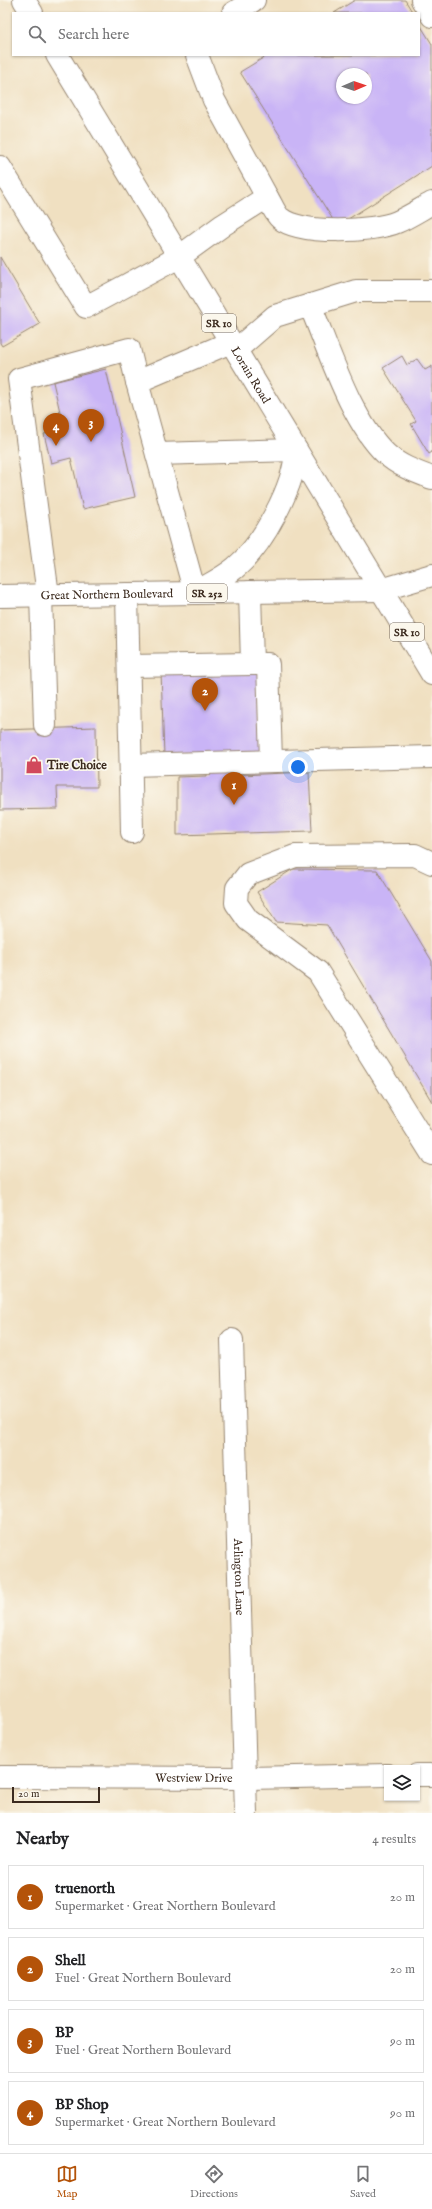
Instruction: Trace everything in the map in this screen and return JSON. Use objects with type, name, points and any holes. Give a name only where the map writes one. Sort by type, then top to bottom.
[{"type":"main road","points":[[24,0],[31,12]]},
{"type":"main road","points":[[235,12],[254,0]]},
{"type":"main road","points":[[422,0],[432,16]]},
{"type":"main road","name":"Lorain Road","points":[[58,56],[432,674]]},
{"type":"main road","points":[[197,56],[214,100],[280,218],[297,227],[328,231],[354,230],[396,223],[432,203]]},
{"type":"main road","points":[[0,167],[86,307],[179,257],[223,224],[267,197]]},
{"type":"main road","points":[[137,382],[234,346],[275,316],[310,305],[356,291],[432,291]]},
{"type":"main road","points":[[310,305],[359,421],[386,454],[408,469],[432,478]]},
{"type":"main road","points":[[45,725],[44,595],[19,379],[129,349],[137,382],[195,593],[235,568],[255,546],[282,504],[296,465],[296,450],[157,454]]},
{"type":"main road","name":"Great Northern Boulevard","points":[[0,596],[381,590],[432,575]]},
{"type":"main road","points":[[250,592],[252,664]]},
{"type":"main road","points":[[127,594],[132,832]]},
{"type":"main road","points":[[129,666],[268,664],[271,761]]},
{"type":"main road","points":[[131,765],[432,757]]},
{"type":"main road","points":[[432,863],[415,855],[295,856],[248,874],[237,888],[236,903],[248,920],[318,972],[432,1154]]},
{"type":"main road","name":"Arlington Lane","points":[[232,1340],[246,1813]]},
{"type":"main road","points":[[420,1775],[432,1775]]},
{"type":"main road","name":"Westview Drive","points":[[0,1777],[245,1778],[384,1776]]},
{"type":"building","points":[[355,0],[405,0],[412,12],[336,12]]},
{"type":"building","points":[[420,25],[432,44],[432,166],[337,226],[240,72],[266,56],[420,56]]},
{"type":"building","points":[[0,257],[40,324],[2,346],[0,343]]},
{"type":"building","points":[[402,356],[407,365],[417,359],[425,370],[432,366],[432,452],[429,454],[411,424],[416,421],[383,368]]},
{"type":"building","points":[[106,369],[135,497],[83,509],[71,458],[51,463],[44,434],[64,429],[53,382]]},
{"type":"building","points":[[259,670],[261,753],[164,756],[161,671]]},
{"type":"building","points":[[96,727],[97,787],[57,787],[58,809],[0,810],[0,730]]},
{"type":"building","points":[[240,771],[240,775],[309,772],[312,831],[177,835],[177,777],[207,776],[207,772]]},
{"type":"building","points":[[293,869],[377,870],[432,961],[432,1102],[327,925],[276,922],[257,892]]},
{"type":"place","name":"BP","points":[[91,442]]},
{"type":"place","name":"BP Shop","points":[[56,446]]},
{"type":"place","name":"Shell","points":[[205,711]]},
{"type":"place","name":"Tire Choice","points":[[34,765]]},
{"type":"place","name":"truenorth","points":[[234,805]]}]
